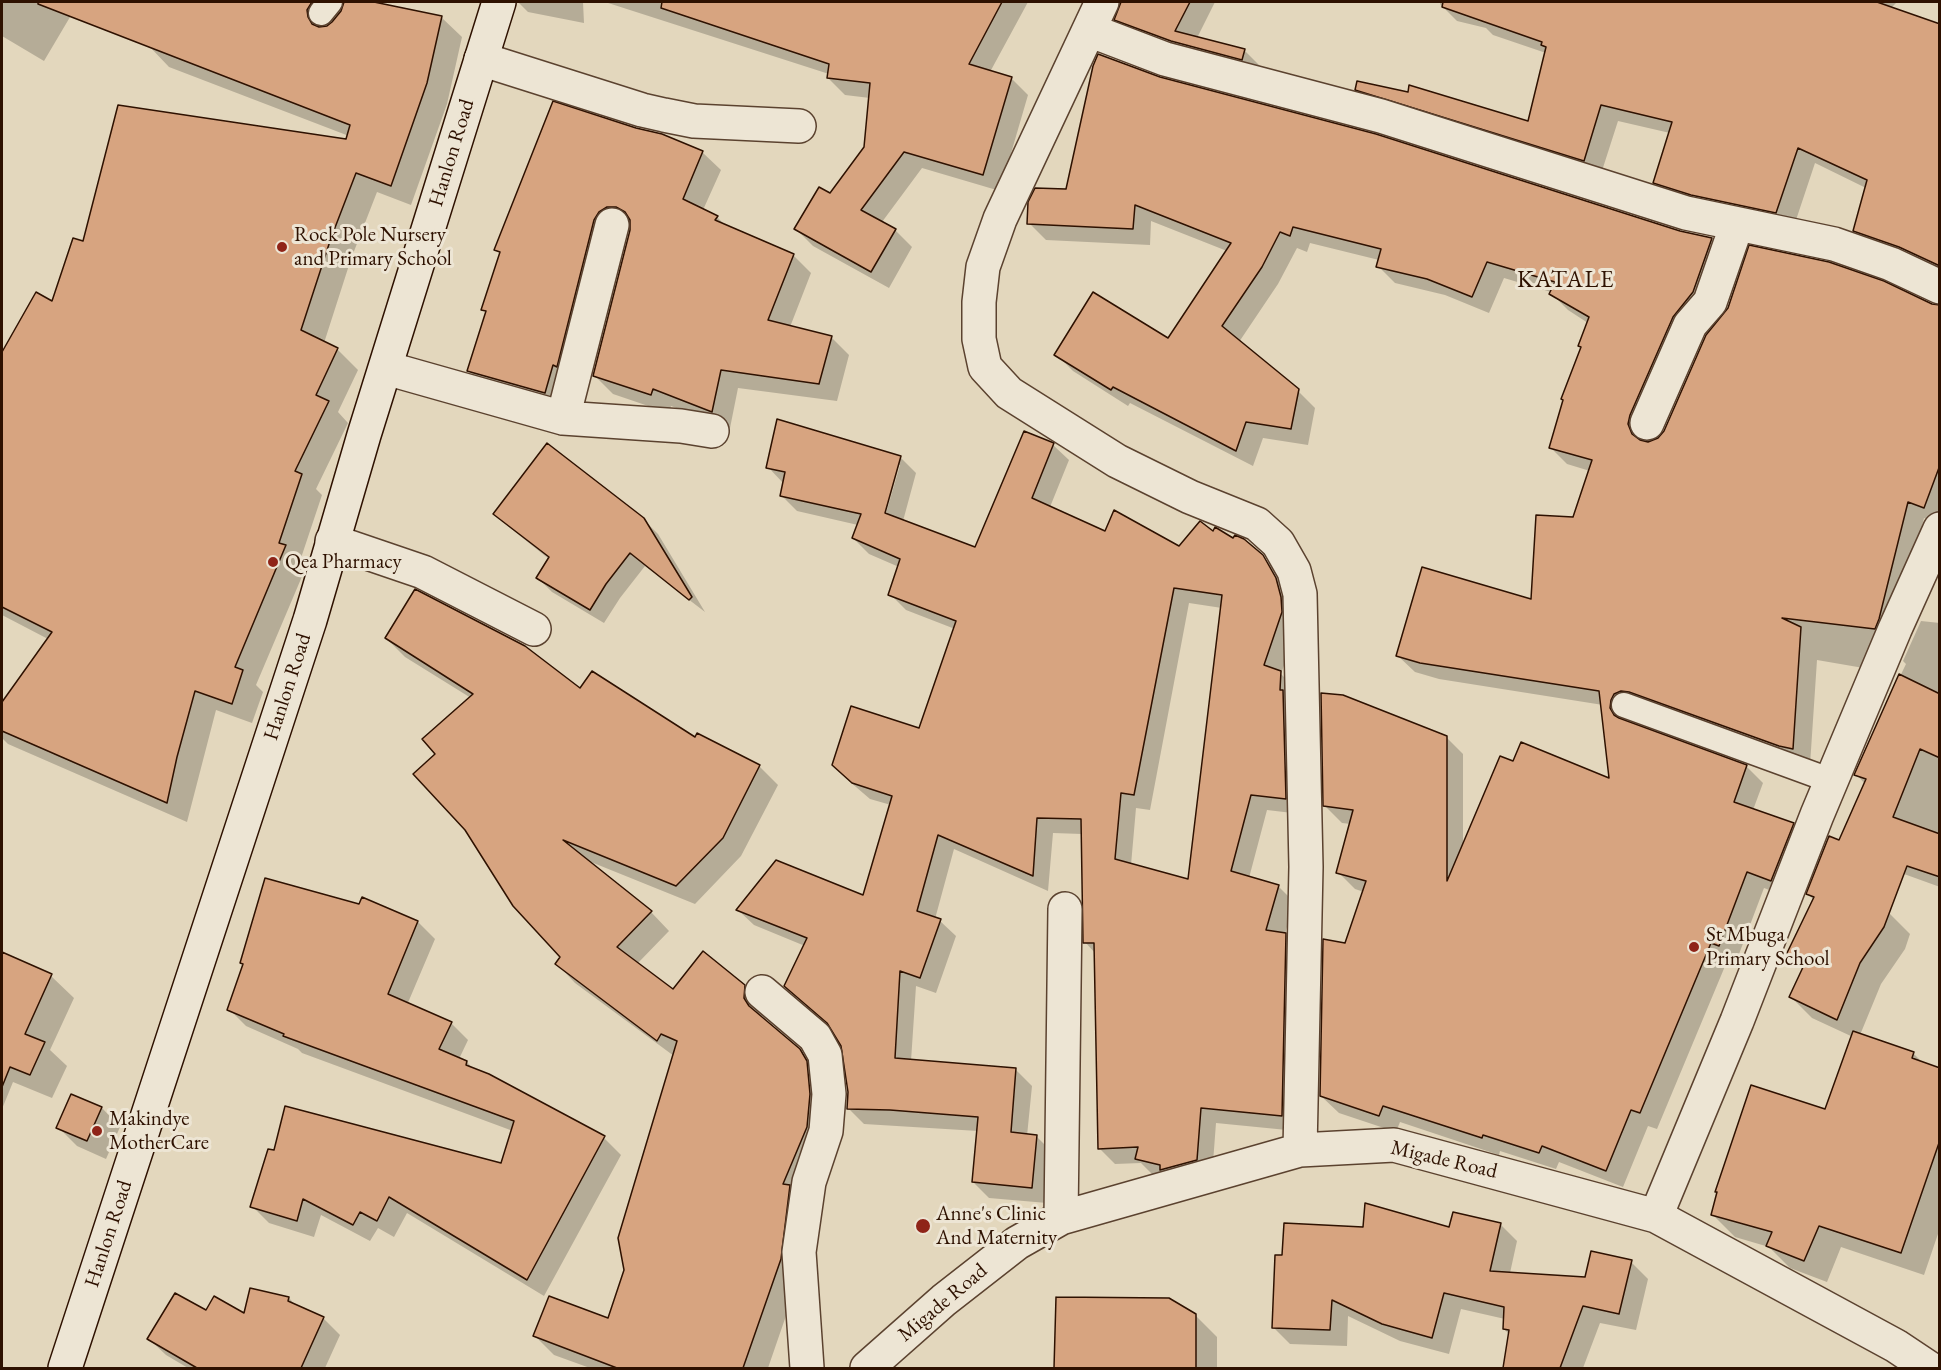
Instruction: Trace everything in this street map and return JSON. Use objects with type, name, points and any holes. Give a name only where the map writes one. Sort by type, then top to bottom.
[{"type":"street","name":"Hanlon Road","points":[[65,1368],[309,620],[499,2]]},
{"type":"street","points":[[1300,1150],[1306,867],[1300,594],[1294,571],[1278,543],[1257,524],[1190,496],[1117,461],[1009,393],[985,367],[979,339],[979,302],[983,267],[1000,219],[1096,16],[1165,59],[1381,116],[1686,213],[1834,244],[1891,264],[1940,287]]},
{"type":"street","points":[[481,59],[664,115],[694,121],[799,126]]},
{"type":"street","points":[[1647,423],[1690,325],[1710,302],[1737,224]]},
{"type":"street","points":[[563,418],[612,225]]},
{"type":"street","points":[[386,368],[563,418],[681,426],[712,431]]},
{"type":"street","points":[[1656,1216],[1737,1021],[1832,781],[1929,574],[1940,529]]},
{"type":"street","points":[[332,541],[423,572],[534,629]]},
{"type":"street","points":[[1061,1218],[1065,909]]},
{"type":"street","points":[[762,992],[815,1037],[825,1055],[829,1094],[826,1131],[809,1182],[799,1252],[807,1368]]},
{"type":"street","name":"Migade Road","points":[[867,1368],[944,1300],[1008,1250],[1061,1218],[1300,1150],[1394,1145],[1656,1216],[1896,1346],[1929,1368]]},
{"type":"lane","points":[[1624,705],[1832,781]]},
{"type":"building","points":[[38,2],[312,2],[307,10],[308,17],[312,24],[319,27],[327,26],[332,22],[341,11],[344,2],[374,2],[442,16],[427,83],[391,186],[356,173],[331,238],[301,330],[338,348],[316,395],[329,401],[295,471],[302,474],[279,543],[286,545],[235,667],[243,670],[232,704],[195,691],[167,803],[2,731],[2,702],[52,632],[2,607],[2,352],[36,292],[52,301],[73,238],[83,241],[118,105],[346,139],[350,125],[38,4]]},
{"type":"building","points":[[662,2],[1002,2],[969,64],[1012,77],[983,175],[904,152],[861,210],[896,229],[871,272],[794,229],[819,187],[830,193],[864,147],[870,83],[827,78],[829,64],[661,8]]},
{"type":"building","points":[[1121,2],[1190,2],[1175,31],[1245,49],[1242,60],[1171,41],[1114,20]]},
{"type":"building","points":[[1443,2],[1877,2],[1940,24],[1940,266],[1899,247],[1853,231],[1867,180],[1798,148],[1776,213],[1691,195],[1653,183],[1672,122],[1601,105],[1584,161],[1355,90],[1357,81],[1408,92],[1409,85],[1528,121],[1546,47],[1541,45],[1542,42],[1442,7]]},
{"type":"building","points":[[1098,54],[1160,77],[1376,134],[1680,231],[1712,238],[1693,292],[1673,317],[1630,415],[1628,424],[1632,434],[1640,440],[1648,442],[1658,438],[1664,431],[1706,335],[1728,308],[1749,245],[1829,262],[1884,281],[1932,304],[1940,305],[1940,465],[1924,508],[1908,502],[1875,629],[1782,618],[1801,627],[1793,749],[1629,692],[1621,691],[1614,694],[1611,700],[1610,708],[1619,718],[1747,765],[1734,802],[1794,823],[1771,881],[1747,872],[1719,946],[1711,943],[1640,1113],[1631,1110],[1606,1171],[1542,1146],[1539,1153],[1483,1135],[1482,1138],[1383,1106],[1379,1116],[1320,1096],[1323,939],[1345,943],[1366,881],[1336,873],[1353,810],[1323,806],[1321,693],[1343,695],[1447,736],[1447,881],[1500,756],[1513,761],[1521,742],[1609,778],[1599,691],[1420,663],[1396,656],[1422,567],[1531,599],[1536,515],[1573,517],[1592,460],[1549,448],[1563,400],[1561,399],[1581,347],[1578,346],[1589,317],[1549,294],[1555,282],[1487,262],[1472,297],[1427,279],[1376,267],[1381,249],[1293,227],[1290,236],[1280,232],[1262,267],[1222,326],[1299,389],[1291,429],[1246,422],[1236,451],[1113,387],[1111,390],[1054,355],[1093,292],[1168,338],[1231,243],[1135,205],[1133,229],[1027,224],[1028,202],[1035,188],[1066,189],[1093,66]]},
{"type":"building","points":[[553,101],[662,134],[703,151],[683,199],[718,216],[715,220],[794,254],[768,320],[832,336],[819,384],[721,370],[712,412],[653,389],[651,395],[593,376],[630,230],[630,220],[625,212],[616,207],[607,207],[599,212],[594,220],[557,367],[553,365],[545,393],[467,371],[486,311],[481,310],[500,252],[494,250]]},
{"type":"building","points":[[777,419],[901,456],[885,513],[975,547],[1024,431],[1054,443],[1032,498],[1105,531],[1114,510],[1179,546],[1200,521],[1213,531],[1215,527],[1233,538],[1235,535],[1244,539],[1263,555],[1276,578],[1281,597],[1282,612],[1264,665],[1281,671],[1286,799],[1251,795],[1231,871],[1279,885],[1266,930],[1286,933],[1282,1116],[1201,1108],[1197,1160],[1160,1170],[1160,1165],[1135,1159],[1138,1147],[1098,1149],[1094,943],[1083,943],[1081,819],[1037,818],[1033,876],[938,835],[917,911],[941,919],[920,978],[900,971],[895,1058],[1016,1068],[1011,1132],[1037,1135],[1032,1188],[972,1182],[978,1117],[847,1109],[848,1092],[841,1046],[827,1023],[784,986],[807,938],[736,910],[776,860],[863,895],[892,796],[852,783],[832,765],[851,706],[919,728],[956,621],[888,595],[900,559],[852,538],[861,514],[780,496],[785,472],[766,468]],"holes":[[[1174,588],[1222,595],[1188,879],[1115,859],[1121,793],[1134,795]]]},
{"type":"building","points":[[547,443],[644,518],[692,597],[689,600],[630,553],[606,584],[590,610],[536,578],[549,557],[493,514]]},
{"type":"building","points":[[415,589],[525,646],[580,688],[592,671],[695,737],[697,733],[760,765],[723,838],[676,886],[563,840],[652,911],[617,947],[673,989],[703,951],[745,985],[744,998],[749,1006],[800,1049],[807,1061],[810,1094],[807,1127],[783,1184],[790,1185],[781,1259],[743,1368],[617,1368],[533,1336],[549,1296],[608,1318],[624,1270],[618,1238],[677,1041],[661,1034],[657,1041],[555,964],[560,957],[513,906],[465,830],[413,774],[435,754],[422,739],[473,694],[385,638]]},
{"type":"building","points":[[1899,674],[1940,694],[1940,758],[1920,749],[1893,817],[1940,834],[1940,877],[1907,866],[1884,927],[1860,963],[1837,1020],[1789,997],[1804,965],[1786,955],[1814,897],[1806,894],[1829,836],[1839,840],[1866,779],[1854,775]]},
{"type":"building","points":[[265,878],[359,904],[362,897],[418,921],[388,994],[452,1022],[439,1049],[467,1061],[466,1065],[489,1074],[605,1136],[527,1280],[389,1197],[377,1221],[360,1212],[353,1225],[303,1199],[297,1221],[250,1207],[268,1149],[274,1150],[285,1106],[501,1163],[514,1121],[283,1036],[284,1034],[227,1010],[243,964],[240,963]]},
{"type":"building","points":[[2,952],[52,974],[25,1034],[45,1042],[30,1075],[10,1067],[2,1087]]},
{"type":"building","points":[[1853,1031],[1914,1052],[1912,1058],[1940,1068],[1940,1140],[1901,1253],[1819,1226],[1804,1261],[1766,1246],[1772,1232],[1711,1215],[1717,1192],[1715,1192],[1751,1085],[1825,1109]]},
{"type":"building","points":[[71,1094],[102,1107],[87,1141],[56,1128]]},
{"type":"building","points":[[1365,1203],[1449,1227],[1453,1212],[1501,1223],[1490,1271],[1585,1277],[1591,1251],[1632,1260],[1619,1314],[1583,1306],[1560,1368],[1503,1368],[1509,1330],[1503,1329],[1504,1307],[1444,1293],[1432,1338],[1382,1324],[1332,1300],[1330,1330],[1272,1328],[1275,1255],[1282,1255],[1284,1223],[1363,1227]]},
{"type":"building","points":[[250,1288],[289,1297],[288,1301],[324,1317],[301,1368],[197,1368],[147,1339],[175,1293],[206,1310],[214,1296],[244,1313]]},
{"type":"building","points":[[1056,1297],[1169,1298],[1196,1314],[1196,1368],[1054,1368]]},
{"type":"place","name":"Rock Pole Nursery and Primary School","points":[[282,247]]},
{"type":"place","name":"Qea Pharmacy","points":[[273,562]]},
{"type":"place","name":"St Mbuga Primary School","points":[[1694,947]]},
{"type":"place","name":"Makindye MotherCare","points":[[97,1131]]},
{"type":"place","name":"Anne's Clinic And Maternity","points":[[923,1226]]},
{"type":"district","name":"KATALE","points":[[1566,280]]}]
